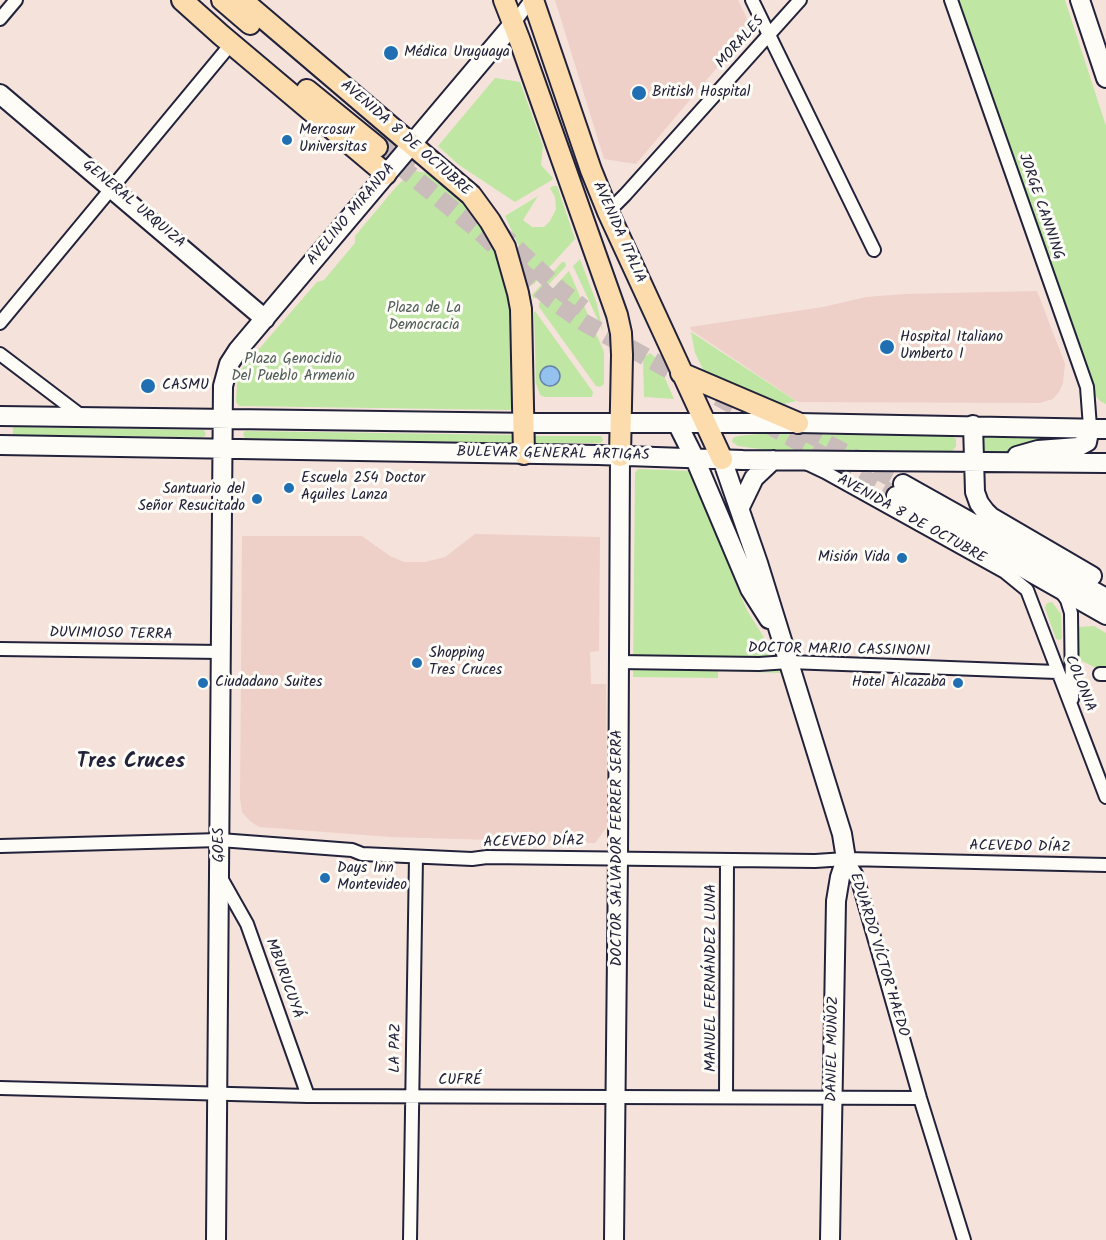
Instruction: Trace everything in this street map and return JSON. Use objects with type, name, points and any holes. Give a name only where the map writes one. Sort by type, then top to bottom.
[{"type":"main road","points":[[182,0],[386,174]]},
{"type":"main road","name":"AVENIDA 8 DE OCTUBRE","points":[[198,0],[382,142],[222,0]]},
{"type":"main road","name":"AVENIDA 8 DE OCTUBRE","points":[[242,0],[412,143],[471,195],[486,215],[505,247],[515,278],[521,309],[524,454]]},
{"type":"main road","name":"AVENIDA ITALIA","points":[[504,0],[514,23],[621,333],[620,456]]},
{"type":"main road","name":"AVENIDA ITALIA","points":[[532,0],[591,170],[608,212],[722,459]]},
{"type":"main road","points":[[681,373],[798,423]]},
{"type":"street","points":[[0,19],[15,0]]},
{"type":"street","name":"AVELINO MIRANDA","points":[[222,449],[223,386],[229,364],[238,350],[532,0]]},
{"type":"street","points":[[752,0],[874,250]]},
{"type":"street","name":"MORALES","points":[[608,212],[626,195],[800,0]]},
{"type":"street","name":"JORGE CANNING","points":[[951,0],[1087,387],[1098,428]]},
{"type":"street","points":[[1080,0],[1106,78]]},
{"type":"street","points":[[0,323],[231,44]]},
{"type":"street","name":"GENERAL URQUIZA","points":[[0,94],[265,318]]},
{"type":"street","points":[[0,354],[84,418]]},
{"type":"street","name":"BULEVAR GENERAL ARTIGAS","points":[[0,416],[1098,428]]},
{"type":"street","name":"EDUARDO VÍCTOR HAEDO","points":[[676,423],[695,459],[750,589],[780,636]]},
{"type":"street","points":[[973,425],[975,492],[985,512],[1106,585]]},
{"type":"street","points":[[1005,462],[1021,453],[1078,447],[1087,442],[1098,428]]},
{"type":"street","name":"BULEVAR GENERAL ARTIGAS","points":[[0,445],[695,459],[1106,463]]},
{"type":"street","name":"GOES","points":[[216,1240],[222,449]]},
{"type":"street","name":"DOCTOR SALVADOR FERRER SERRA","points":[[614,1240],[620,456]]},
{"type":"street","name":"EDUARDO VÍCTOR HAEDO","points":[[722,459],[740,507],[789,662],[842,834],[846,859],[856,873],[920,1098],[964,1240]]},
{"type":"street","points":[[740,507],[754,478],[772,460]]},
{"type":"street","name":"AVENIDA 8 DE OCTUBRE","points":[[799,460],[830,474],[1021,583]]},
{"type":"street","name":"AVENIDA 8 DE OCTUBRE","points":[[1106,598],[900,490],[1106,615]]},
{"type":"street","name":"COLONIA","points":[[1021,583],[1032,597],[1057,672],[1106,797]]},
{"type":"street","points":[[1057,586],[1067,600],[1071,613],[1071,703]]},
{"type":"street","name":"DUVIMIOSO TERRA","points":[[0,649],[221,652]]},
{"type":"street","name":"DOCTOR MARIO CASSINONI","points":[[619,662],[759,664],[789,662],[1057,672]]},
{"type":"street","name":"ACEVEDO DÍAZ","points":[[0,846],[220,840],[352,850],[362,854],[472,859],[487,857],[815,861],[846,859],[1106,866]]},
{"type":"street","name":"LA PAZ","points":[[410,1240],[416,857]]},
{"type":"street","name":"DANIEL MUÑOZ","points":[[830,1240],[836,901],[846,859]]},
{"type":"street","name":"MANUEL FERNÁNDEZ LUNA","points":[[726,1097],[727,860]]},
{"type":"street","name":"MBURUCUYÁ","points":[[220,877],[247,924],[308,1096]]},
{"type":"street","name":"CUFRÉ","points":[[0,1088],[308,1096],[616,1095],[920,1098]]},
{"type":"shaded area","name":"British Hospital","points":[[555,0],[738,0],[751,27],[636,164],[604,159]]},
{"type":"shaded area","name":"Hospital Italiano Umberto I","points":[[1037,291],[1065,364],[1063,383],[1059,392],[1053,399],[1040,403],[798,402],[691,330],[690,327],[823,307],[866,297]]},
{"type":"shaded area","points":[[475,534],[600,537],[599,651],[590,652],[591,684],[606,684],[607,827],[595,843],[391,837],[259,827],[250,821],[242,812],[240,798],[242,536],[362,536],[390,556],[404,562],[425,562],[445,557]]},
{"type":"green space","points":[[958,0],[1065,0],[1106,126],[1106,404],[1100,401],[1090,385],[1052,268]]},
{"type":"green space","points":[[495,78],[520,82],[543,146],[541,165],[553,178],[515,202],[459,165],[438,146]]},
{"type":"green space","name":"Plaza de La Democracia","points":[[415,171],[427,173],[436,180],[468,209],[489,233],[512,290],[514,405],[510,410],[239,406],[236,402],[237,384],[241,370],[317,282],[324,280],[355,243],[355,236],[396,187]]},
{"type":"green space","points":[[557,186],[575,239],[533,285],[525,259],[505,216],[538,196],[523,220],[532,227],[544,227],[556,209],[555,197],[550,188]]},
{"type":"green space","points":[[580,259],[597,304],[603,331],[573,266]]},
{"type":"green space","points":[[562,262],[565,262],[566,266],[536,298],[533,298],[532,295]]},
{"type":"green space","points":[[569,271],[604,352],[604,384],[600,387],[596,386],[539,307],[539,303]]},
{"type":"green space","points":[[534,312],[593,392],[592,397],[545,397],[540,395],[536,383]],"holes":[[[553,366],[560,374],[560,380],[554,386],[548,387],[541,382],[540,374],[545,367]]]},
{"type":"green space","points":[[691,332],[796,401],[771,407],[721,406],[695,353]]},
{"type":"green space","points":[[650,353],[656,358],[674,399],[644,397],[643,358]]},
{"type":"green space","points":[[13,427],[204,430],[206,434],[204,437],[13,435]]},
{"type":"green space","points":[[245,431],[515,435],[515,443],[245,438],[243,434]]},
{"type":"green space","points":[[761,434],[951,436],[956,439],[956,446],[951,453],[900,453],[767,450],[738,446],[732,442],[733,438],[738,436]]},
{"type":"green space","points":[[534,436],[601,436],[603,440],[601,443],[534,443]]},
{"type":"green space","points":[[983,437],[1073,439],[1010,452],[992,453],[982,451],[981,439]]},
{"type":"green space","points":[[638,469],[693,471],[739,592],[748,612],[773,652],[781,673],[718,671],[718,678],[633,677],[635,473]]},
{"type":"green space","points":[[1052,602],[1061,614],[1062,638],[1060,640],[1056,639],[1045,608],[1047,603]]},
{"type":"green space","points":[[1094,626],[1106,633],[1106,669],[1098,669],[1078,659],[1079,627]]},
{"type":"water","points":[[546,366],[554,366],[560,372],[560,380],[554,386],[546,386],[540,380],[540,372]]},
{"type":"tunnel","points":[[386,136],[417,162]]},
{"type":"tunnel","points":[[377,147],[479,231],[552,300],[583,322],[691,382]]},
{"type":"tunnel","points":[[497,230],[560,290],[583,308]]},
{"type":"tunnel","points":[[718,397],[896,496]]},
{"type":"tunnel","points":[[804,431],[903,484]]},
{"type":"place","name":"Médica Uruguaya","points":[[391,53]]},
{"type":"place","name":"British Hospital","points":[[639,93]]},
{"type":"place","name":"Mercosur Universitas","points":[[287,140]]},
{"type":"place","name":"Hospital Italiano Umberto I","points":[[887,347]]},
{"type":"place","name":"CASMU","points":[[148,386]]},
{"type":"place","name":"Escuela 254 Doctor Aquiles Lanza","points":[[289,488]]},
{"type":"place","name":"Santuario del Señor Resucitado","points":[[257,499]]},
{"type":"place","name":"Misión Vida","points":[[902,558]]},
{"type":"place","name":"Shopping Tres Cruces","points":[[417,663]]},
{"type":"place","name":"Ciudadano Suites","points":[[203,683]]},
{"type":"place","name":"Hotel Alcazaba","points":[[958,683]]},
{"type":"place","name":"Days Inn Montevideo","points":[[325,878]]},
{"type":"district","name":"Tres Cruces","points":[[131,763]]},
{"type":"park label","name":"Plaza Genocidio Del Pueblo Armenio","points":[[293,368]]}]
